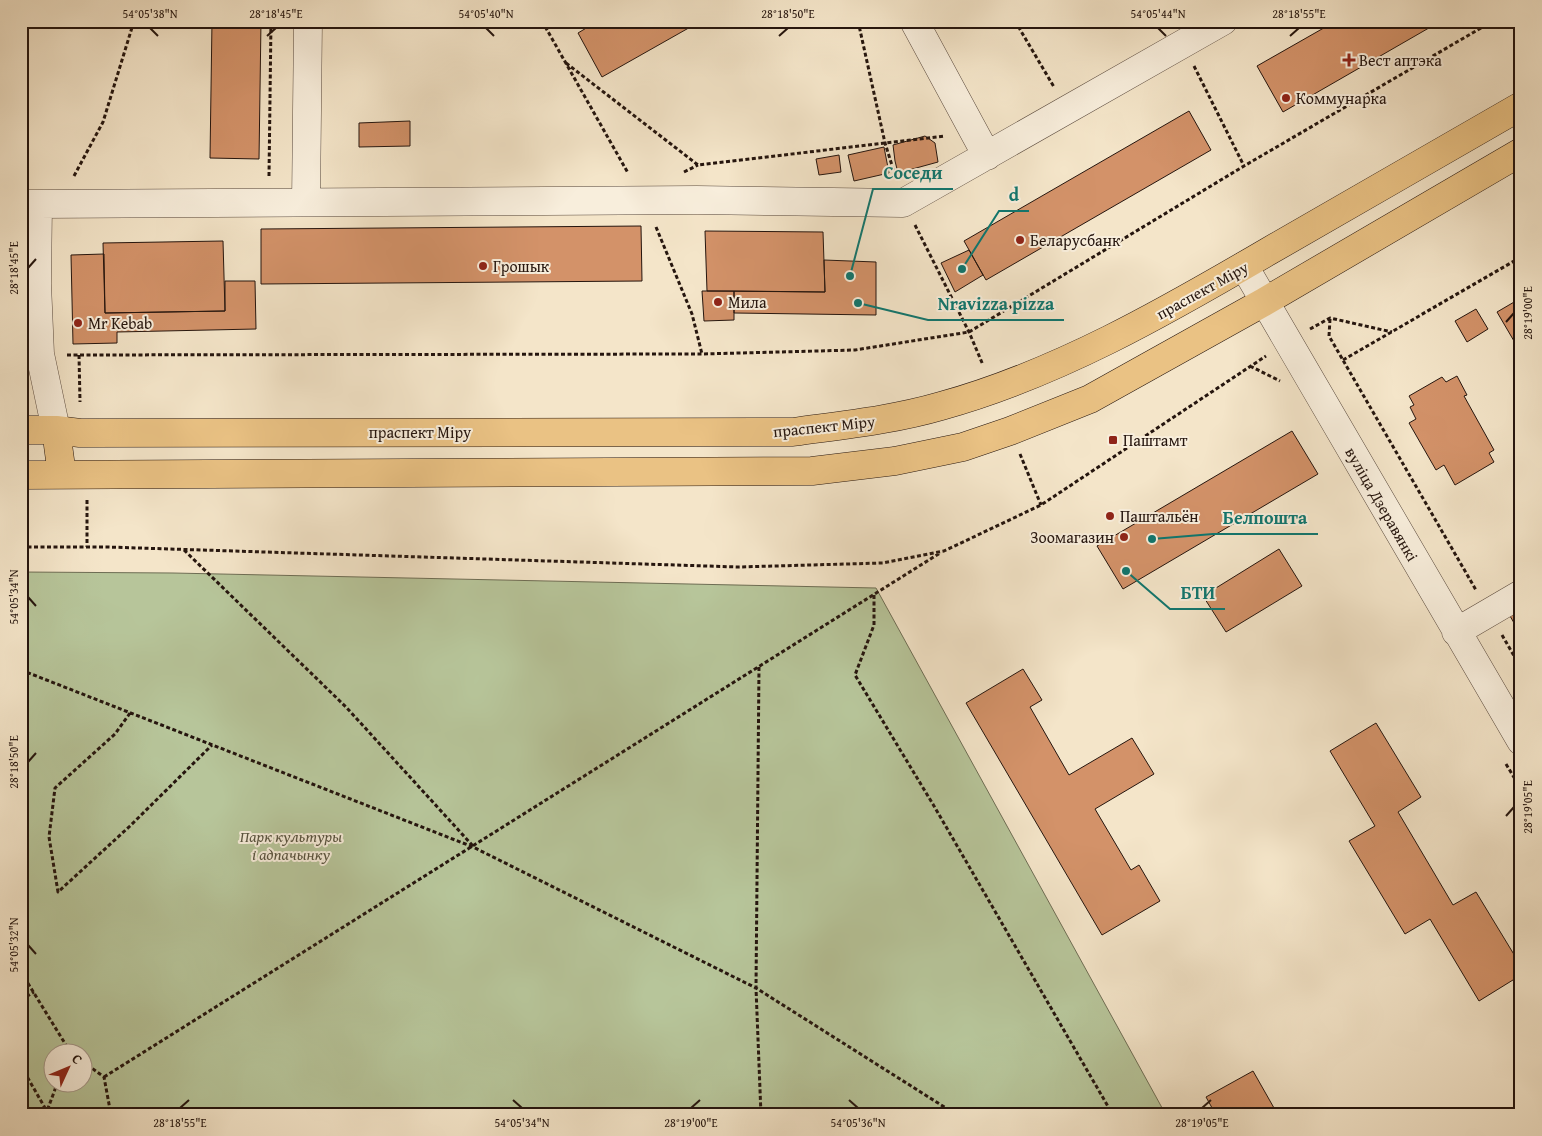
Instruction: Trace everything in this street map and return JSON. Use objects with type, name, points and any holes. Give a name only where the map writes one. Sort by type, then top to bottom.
[{"type":"main road","name":"праспект Міру","points":[[21,430],[56,430],[80,433],[793,432],[878,421],[941,406],[1068,360],[1139,325],[1521,106]]},
{"type":"main road","points":[[21,475],[812,471],[895,461],[963,447],[1010,431],[1090,399],[1264,302],[1521,152]]},
{"type":"main road","points":[[56,430],[62,475]]},
{"type":"street","points":[[306,202],[308,21]]},
{"type":"street","points":[[914,21],[987,156]]},
{"type":"street","points":[[56,430],[40,354],[37,284],[29,204],[697,200],[903,203],[1223,21]]},
{"type":"street","name":"вуліца Дзеравянкі","points":[[1244,266],[1521,741]]},
{"type":"street","points":[[1456,632],[1521,594]]},
{"type":"path","points":[[73,178],[103,122],[134,21]]},
{"type":"path","points":[[269,179],[271,21]]},
{"type":"path","points":[[858,21],[885,143],[903,203],[969,332]]},
{"type":"path","points":[[1015,21],[1054,87]]},
{"type":"path","points":[[40,354],[702,354],[855,350],[969,332],[1244,166],[1493,21]]},
{"type":"path","points":[[1183,44],[1244,166]]},
{"type":"path","points":[[566,63],[698,165],[974,132]]},
{"type":"path","points":[[1343,360],[1521,257]]},
{"type":"path","points":[[1392,332],[1330,318],[1329,336],[1521,668]]},
{"type":"path","points":[[104,1076],[944,551],[1041,504],[1249,366]]},
{"type":"path","points":[[21,547],[184,549],[738,567],[883,563],[944,551]]},
{"type":"path","points":[[184,549],[346,707],[473,847]]},
{"type":"path","points":[[874,594],[874,626],[855,674],[934,806],[1113,1115]]},
{"type":"path","points":[[759,666],[756,988],[761,1115]]},
{"type":"path","points":[[21,670],[473,847],[756,988],[957,1115]]},
{"type":"path","points":[[130,713],[115,734],[55,788],[49,837],[58,892],[130,826],[212,745]]},
{"type":"path","points":[[21,972],[63,1044]]},
{"type":"path","points":[[21,1000],[34,992]]},
{"type":"path","points":[[21,1066],[46,1114]]},
{"type":"path","points":[[92,1068],[104,1076],[110,1115]]},
{"type":"path","points":[[46,1114],[53,1094]]},
{"type":"path","points":[[46,1114],[71,1115]]},
{"type":"green space","name":"Парк культуры і адпачынку","points":[[21,572],[173,573],[876,588],[1166,1115],[21,1115]]},
{"type":"building","points":[[212,21],[261,21],[259,159],[210,158]]},
{"type":"building","points":[[598,21],[701,21],[602,77],[578,33]]},
{"type":"building","points":[[1336,21],[1441,21],[1283,112],[1257,66]]},
{"type":"building","points":[[1189,111],[1211,150],[986,280],[964,241]]},
{"type":"building","points":[[410,121],[410,146],[359,147],[359,123]]},
{"type":"building","points":[[925,136],[935,143],[938,162],[898,173],[893,145]]},
{"type":"building","points":[[884,147],[889,173],[854,181],[848,155]]},
{"type":"building","points":[[839,155],[841,172],[819,175],[816,159]]},
{"type":"building","points":[[641,226],[642,281],[261,284],[261,229]]},
{"type":"building","points":[[705,231],[823,232],[825,292],[707,291]]},
{"type":"building","points":[[223,241],[225,311],[105,313],[103,243]]},
{"type":"building","points":[[969,250],[983,275],[955,292],[941,263]]},
{"type":"building","points":[[104,254],[105,313],[225,311],[225,281],[255,281],[256,329],[117,332],[117,343],[73,344],[71,255]]},
{"type":"building","points":[[824,260],[876,262],[876,315],[734,313],[734,291],[825,292]]},
{"type":"building","name":"Мила","points":[[702,291],[734,291],[734,320],[704,321]]},
{"type":"building","points":[[1521,298],[1521,353],[1497,312]]},
{"type":"building","points":[[1476,309],[1488,329],[1467,342],[1455,321]]},
{"type":"building","points":[[1457,376],[1467,395],[1464,396],[1494,450],[1489,453],[1494,462],[1455,485],[1444,465],[1436,470],[1409,423],[1416,419],[1410,407],[1414,405],[1409,396],[1442,377],[1446,382]]},
{"type":"building","points":[[1292,431],[1318,474],[1123,589],[1097,546]]},
{"type":"building","points":[[1279,549],[1302,586],[1226,632],[1203,596]]},
{"type":"building","points":[[1521,609],[1521,635],[1510,616]]},
{"type":"building","points":[[1023,669],[1042,700],[1030,707],[1069,775],[1132,738],[1154,774],[1095,809],[1131,870],[1139,865],[1160,901],[1102,935],[966,703]]},
{"type":"building","points":[[1376,723],[1421,797],[1398,812],[1453,905],[1476,892],[1521,966],[1521,975],[1479,1001],[1430,919],[1405,934],[1349,841],[1375,826],[1330,751]]},
{"type":"building","points":[[1253,1071],[1278,1115],[1216,1115],[1206,1097]]},
{"type":"place","name":"Вест аптэка","points":[[1349,60]]},
{"type":"place","name":"Коммунарка","points":[[1286,98]]},
{"type":"place","name":"Беларусбанк","points":[[1020,240]]},
{"type":"place","name":"Грошык","points":[[483,266]]},
{"type":"place","name":"d","points":[[962,269]]},
{"type":"place","name":"Соседи","points":[[850,276]]},
{"type":"place","name":"Мила","points":[[718,302]]},
{"type":"place","name":"Nravizza pizza","points":[[858,303]]},
{"type":"place","name":"Mr Kebab","points":[[78,323]]},
{"type":"place","name":"Паштамт","points":[[1113,440]]},
{"type":"place","name":"Паштальён","points":[[1110,516]]},
{"type":"place","name":"Зоомагазин","points":[[1124,537]]},
{"type":"place","name":"Белпошта","points":[[1152,539]]},
{"type":"place","name":"БТИ","points":[[1126,571]]}]
